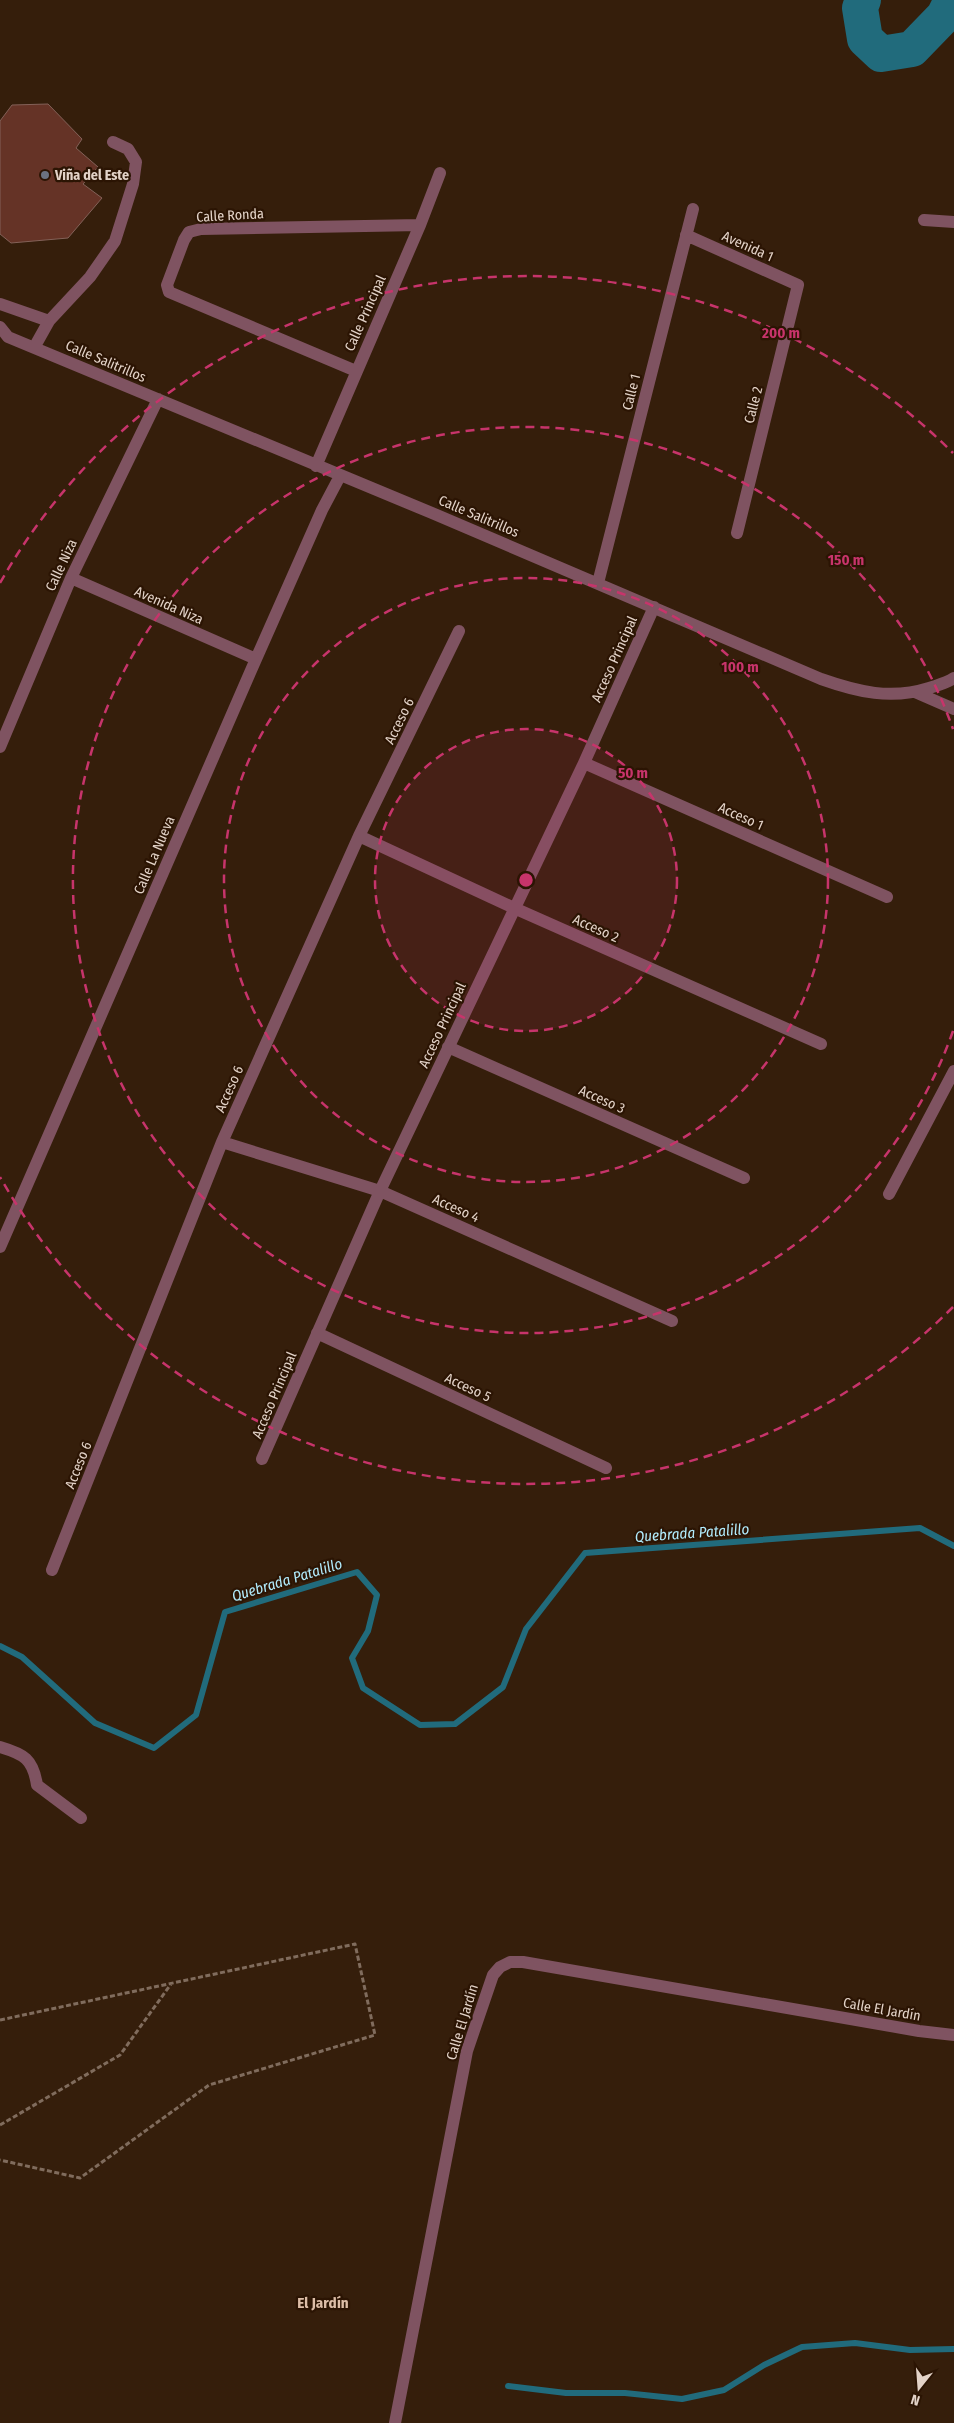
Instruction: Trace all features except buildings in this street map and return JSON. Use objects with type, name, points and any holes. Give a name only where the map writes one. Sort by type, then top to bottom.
[{"type":"street","points":[[35,346],[49,321],[90,277],[110,251],[118,234],[133,184],[136,162],[128,149],[113,142]]},
{"type":"street","name":"Calle Principal","points":[[316,466],[420,225],[440,173]]},
{"type":"street","name":"Calle 1","points":[[598,583],[693,209]]},
{"type":"street","points":[[924,220],[954,222]]},
{"type":"street","name":"Calle Ronda","points":[[356,371],[169,292],[167,285],[184,240],[189,232],[201,229],[420,225]]},
{"type":"street","name":"Avenida 1","points":[[686,235],[798,285]]},
{"type":"street","name":"Calle 2","points":[[736,533],[798,285]]},
{"type":"street","points":[[0,304],[49,321]]},
{"type":"street","name":"Calle Salitrillos","points":[[3,333],[598,583],[821,679],[854,691],[882,695],[915,692],[948,682],[954,678]]},
{"type":"street","name":"Calle Niza","points":[[0,747],[71,578],[158,399]]},
{"type":"street","name":"Calle La Nueva","points":[[0,1247],[256,659],[322,510],[340,476]]},
{"type":"street","name":"Avenida Niza","points":[[71,578],[256,659]]},
{"type":"street","name":"Acceso Principal","points":[[262,1459],[380,1191],[584,763],[654,607]]},
{"type":"street","name":"Acceso 6","points":[[52,1570],[222,1142],[359,836],[459,631]]},
{"type":"street","points":[[915,692],[954,709]]},
{"type":"street","name":"Acceso 1","points":[[584,763],[887,897]]},
{"type":"street","name":"Acceso 2","points":[[359,836],[514,908],[821,1044]]},
{"type":"street","name":"Acceso 3","points":[[448,1047],[744,1178]]},
{"type":"street","points":[[889,1194],[954,1071]]},
{"type":"street","name":"Acceso 4","points":[[222,1142],[380,1191],[672,1321]]},
{"type":"street","name":"Acceso 5","points":[[316,1333],[606,1468]]},
{"type":"street","points":[[0,1747],[21,1753],[34,1769],[37,1785],[81,1818]]},
{"type":"street","name":"Calle El Jardín","points":[[395,2423],[467,2051],[487,1989],[500,1967],[510,1962],[523,1962],[919,2031],[954,2035]]},
{"type":"path","points":[[0,2020],[355,1944],[374,2035],[209,2085],[80,2178],[0,2160]]},
{"type":"path","points":[[0,2125],[120,2055],[172,1983]]},
{"type":"waterway","points":[[863,0],[860,8],[865,39],[881,54],[912,49],[944,16],[952,0]]},
{"type":"waterway","name":"Quebrada Patalillo","points":[[0,1646],[22,1657],[95,1723],[154,1748],[196,1715],[225,1612],[357,1572],[377,1595],[368,1631],[352,1658],[363,1688],[420,1725],[455,1724],[503,1687],[526,1629],[585,1553],[920,1528],[954,1546]]},
{"type":"waterway","points":[[508,2386],[566,2393],[625,2393],[682,2399],[724,2390],[764,2365],[802,2347],[855,2343],[910,2350],[954,2349]]},
{"type":"place","name":"Viña del Este","points":[[45,175]]},
{"type":"district","name":"El Jardín","points":[[323,2303]]}]
